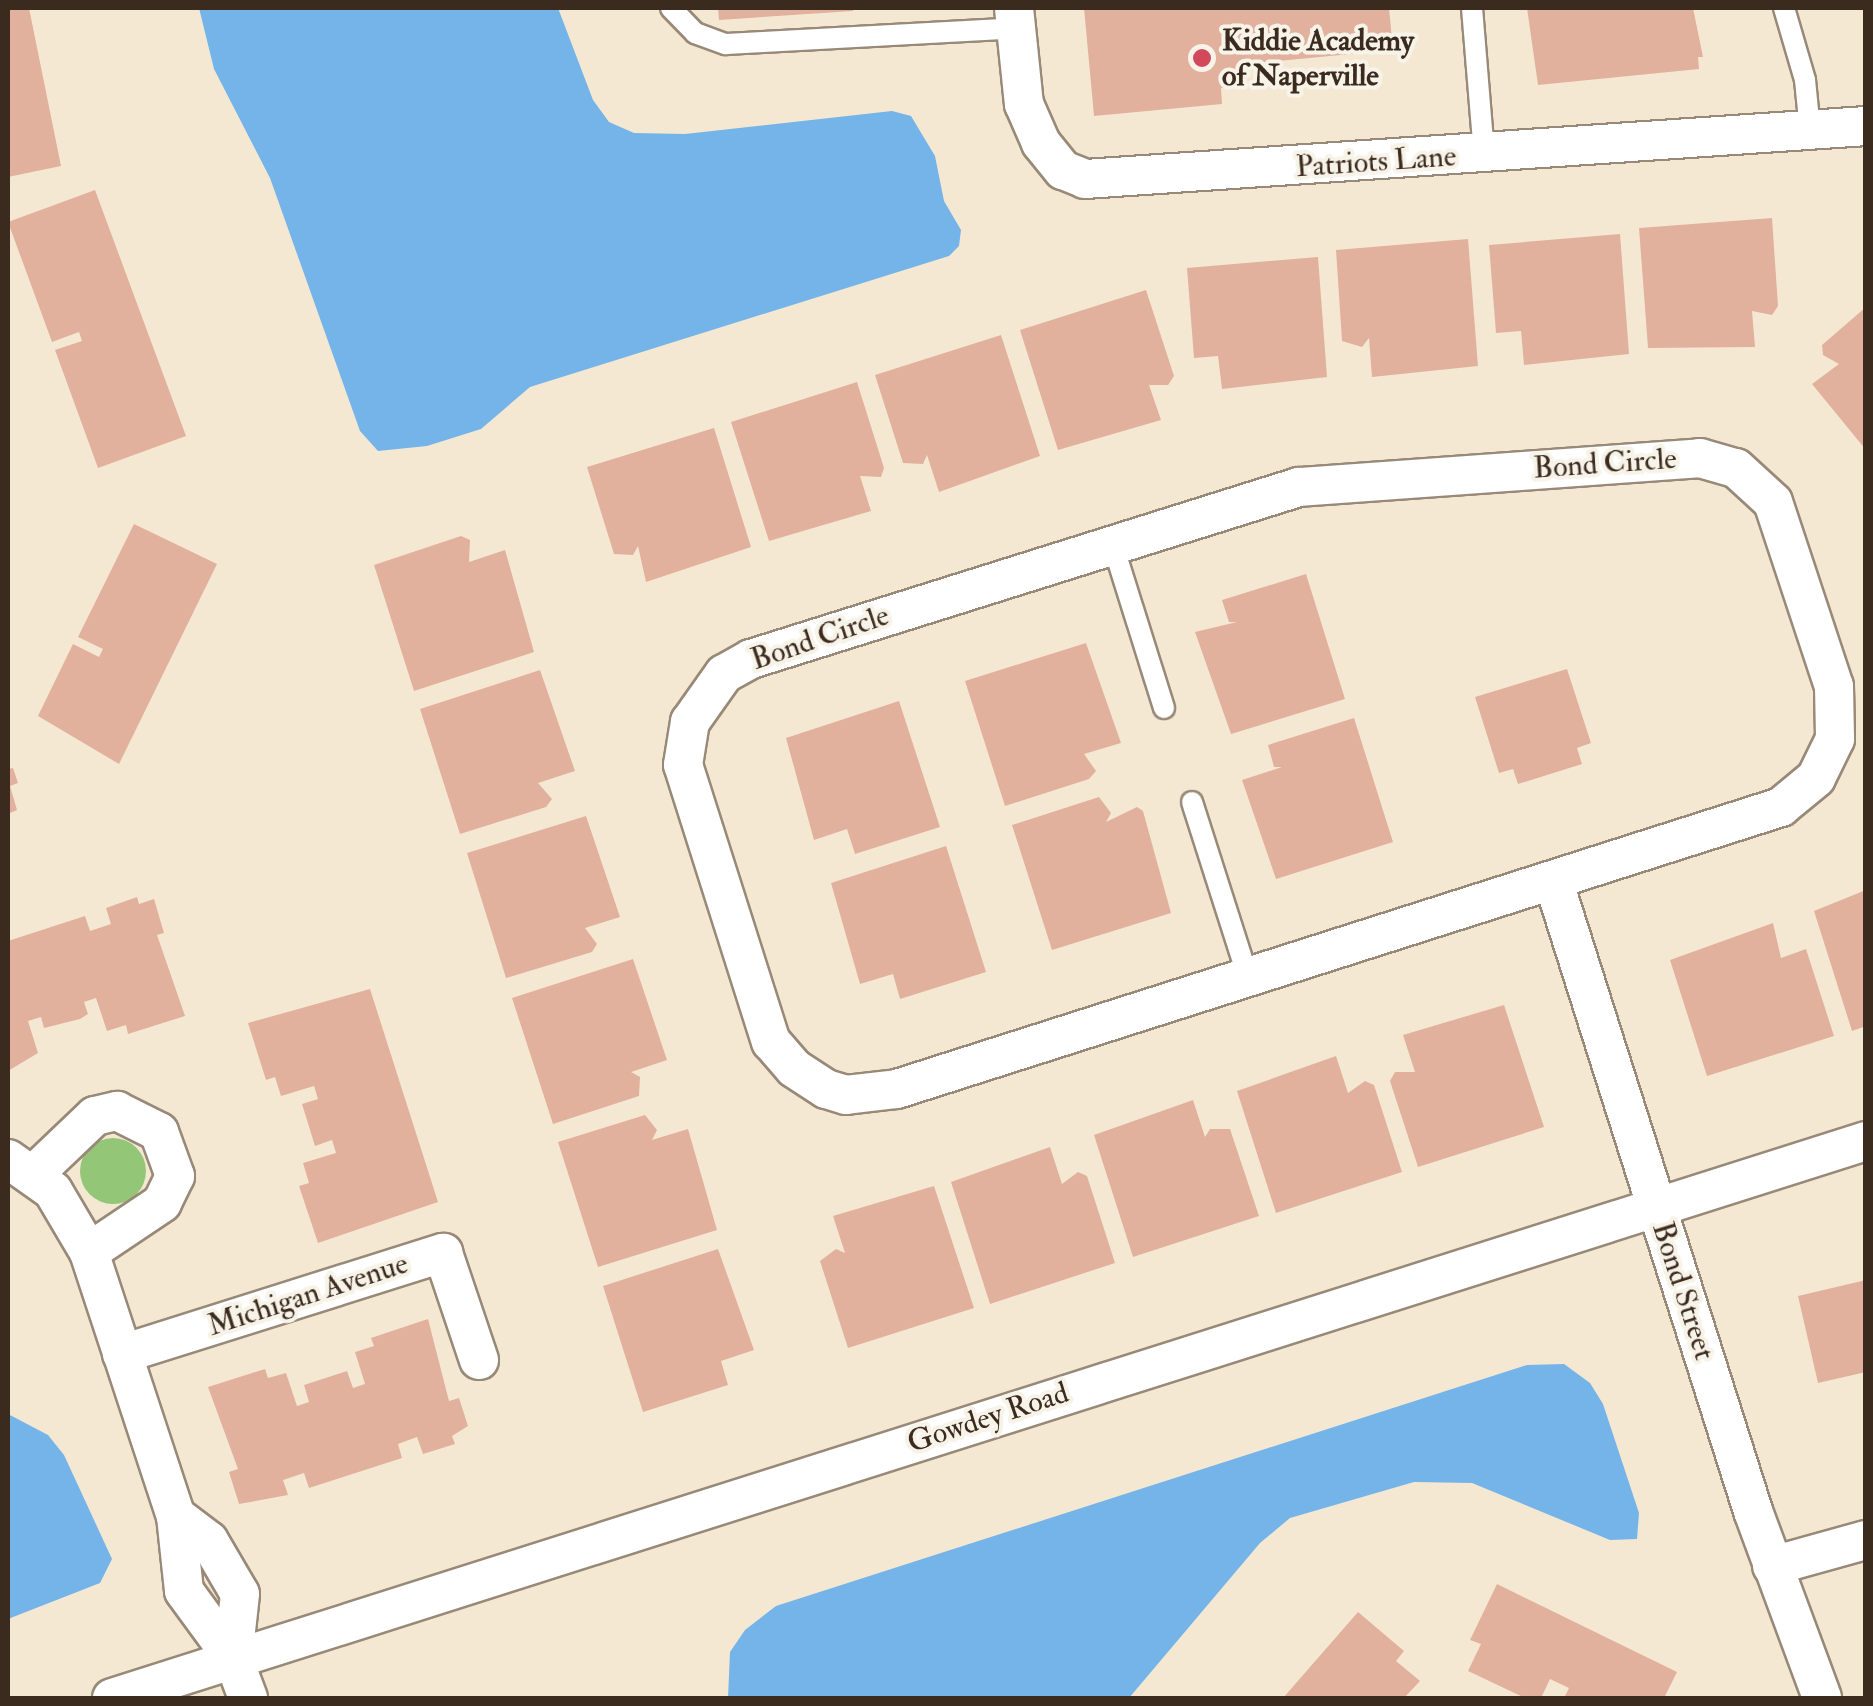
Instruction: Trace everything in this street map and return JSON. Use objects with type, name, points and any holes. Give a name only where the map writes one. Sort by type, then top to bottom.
[{"type":"street","name":"Patriots Lane","points":[[1015,18],[1024,104],[1040,143],[1064,170],[1085,179],[1866,126]]},
{"type":"street","name":"Bond Circle","points":[[1700,458],[1736,468],[1762,486],[1780,514],[1834,686],[1835,740],[1826,760],[1800,795],[1781,807],[868,1095],[826,1088],[794,1068],[771,1042],[756,1005],[684,765],[690,722],[703,696],[751,659],[1112,542],[1299,488],[1700,458]]},
{"type":"street","name":"Bond Street","points":[[1553,880],[1772,1566],[1822,1698]]},
{"type":"street","points":[[90,1252],[162,1203],[175,1176],[159,1132],[117,1111],[95,1116],[20,1166],[53,1191],[90,1252],[176,1516],[210,1542],[240,1594],[233,1658],[248,1698]]},
{"type":"street","name":"Gowdey Road","points":[[112,1698],[1866,1141]]},
{"type":"street","name":"Michigan Avenue","points":[[122,1354],[443,1252],[479,1360]]},
{"type":"street","points":[[1772,1566],[1866,1540]]},
{"type":"lane","points":[[671,8],[695,34],[726,44],[1015,18]]},
{"type":"lane","points":[[1472,8],[1484,154]]},
{"type":"lane","points":[[1784,8],[1810,130]]},
{"type":"lane","points":[[1112,542],[1164,708]]},
{"type":"lane","points":[[1192,802],[1248,977]]},
{"type":"green space","points":[[113,1138],[126,1140],[136,1148],[144,1158],[144,1184],[136,1194],[126,1202],[113,1204],[100,1202],[90,1194],[82,1184],[80,1171],[82,1158],[90,1148],[100,1140]]},
{"type":"water","points":[[199,8],[558,8],[593,100],[609,122],[634,133],[685,134],[892,111],[911,116],[935,156],[944,201],[961,230],[959,246],[949,256],[530,387],[481,429],[427,446],[378,451],[360,431],[270,178],[214,69]]},
{"type":"water","points":[[1564,1364],[1590,1383],[1603,1404],[1639,1513],[1637,1539],[1610,1540],[1472,1483],[1414,1482],[1290,1518],[1260,1543],[1129,1698],[728,1698],[730,1652],[745,1630],[776,1606],[1527,1365]]},
{"type":"water","points":[[8,1414],[48,1435],[64,1455],[112,1559],[100,1583],[8,1619]]},
{"type":"building","points":[[8,8],[29,8],[61,166],[8,177]]},
{"type":"building","points":[[718,8],[853,8],[853,11],[719,20]]},
{"type":"building","name":"Kiddie Academy of Naperville","points":[[1084,8],[1389,8],[1393,50],[1237,65],[1240,86],[1221,88],[1222,104],[1094,116]]},
{"type":"building","points":[[1527,8],[1693,8],[1703,57],[1698,57],[1699,69],[1538,85]]},
{"type":"building","points":[[95,190],[186,436],[98,468],[55,350],[82,341],[79,332],[52,342],[8,222]]},
{"type":"building","points":[[1772,218],[1778,306],[1772,315],[1752,311],[1755,347],[1648,348],[1639,228]]},
{"type":"building","points":[[1620,234],[1629,354],[1524,365],[1521,331],[1496,333],[1489,245]]},
{"type":"building","points":[[1468,239],[1478,366],[1372,377],[1369,338],[1362,347],[1342,341],[1336,250]]},
{"type":"building","points":[[1318,257],[1327,377],[1222,389],[1218,356],[1194,358],[1187,268]]},
{"type":"building","points":[[1146,290],[1174,376],[1168,385],[1149,385],[1161,420],[1058,450],[1020,330]]},
{"type":"building","points":[[1866,307],[1866,450],[1812,384],[1839,364],[1823,355],[1822,345]]},
{"type":"building","points":[[1001,335],[1040,456],[939,492],[927,455],[923,464],[903,463],[875,375]]},
{"type":"building","points":[[857,382],[884,468],[881,477],[860,476],[871,511],[769,541],[731,422]]},
{"type":"building","points":[[714,428],[751,547],[646,582],[638,546],[633,555],[614,554],[587,467]]},
{"type":"building","points":[[134,524],[217,564],[119,764],[38,716],[73,644],[99,657],[103,649],[78,637]]},
{"type":"building","points":[[461,536],[470,540],[469,562],[505,550],[534,652],[414,691],[374,565]]},
{"type":"building","points":[[1306,574],[1345,699],[1231,734],[1195,632],[1237,622],[1229,622],[1222,600]]},
{"type":"building","points":[[1086,643],[1121,743],[1084,754],[1096,771],[1089,779],[1005,806],[965,681]]},
{"type":"building","points":[[1567,669],[1591,743],[1577,748],[1582,764],[1518,784],[1513,769],[1499,773],[1475,697]]},
{"type":"building","points":[[540,670],[575,771],[538,783],[552,799],[546,807],[460,834],[420,709]]},
{"type":"building","points":[[899,701],[940,827],[855,854],[847,829],[814,840],[786,738]]},
{"type":"building","points":[[1354,718],[1393,842],[1276,879],[1242,780],[1282,767],[1274,767],[1268,745]]},
{"type":"building","points":[[13,768],[18,783],[10,786],[17,810],[8,814],[8,769]]},
{"type":"building","points":[[1099,797],[1111,813],[1106,822],[1137,807],[1143,811],[1171,913],[1052,950],[1012,825]]},
{"type":"building","points":[[586,816],[620,917],[585,928],[597,944],[592,952],[506,978],[467,853]]},
{"type":"building","points":[[946,846],[986,972],[900,999],[893,974],[860,984],[831,883]]},
{"type":"building","points":[[1866,890],[1866,1026],[1852,1031],[1814,911]]},
{"type":"building","points":[[137,897],[139,904],[154,899],[164,933],[157,935],[185,1016],[128,1034],[126,1025],[107,1031],[96,998],[84,1002],[88,1014],[80,1019],[44,1028],[41,1017],[28,1021],[38,1053],[8,1071],[8,941],[85,916],[90,931],[111,924],[106,908]]},
{"type":"building","points":[[1773,923],[1781,958],[1806,949],[1834,1036],[1707,1076],[1670,960]]},
{"type":"building","points":[[633,959],[667,1060],[631,1072],[640,1077],[639,1096],[553,1124],[512,998]]},
{"type":"building","points":[[370,989],[438,1202],[318,1243],[299,1186],[309,1183],[303,1163],[336,1153],[332,1140],[315,1146],[302,1104],[318,1099],[314,1086],[281,1096],[275,1077],[266,1080],[248,1023]]},
{"type":"building","points":[[1504,1005],[1544,1127],[1418,1167],[1390,1081],[1395,1072],[1415,1072],[1403,1035]]},
{"type":"building","points":[[1336,1056],[1348,1093],[1365,1081],[1374,1085],[1402,1172],[1276,1213],[1237,1091]]},
{"type":"building","points":[[1193,1100],[1205,1137],[1210,1129],[1230,1129],[1259,1216],[1133,1257],[1094,1135]]},
{"type":"building","points":[[645,1115],[657,1130],[652,1140],[688,1129],[717,1230],[598,1267],[558,1142]]},
{"type":"building","points":[[1050,1147],[1062,1184],[1078,1172],[1087,1176],[1115,1263],[990,1304],[951,1182]]},
{"type":"building","points":[[934,1186],[974,1308],[848,1348],[820,1261],[836,1249],[845,1253],[833,1216]]},
{"type":"building","points":[[718,1249],[754,1350],[721,1361],[728,1385],[643,1412],[603,1286]]},
{"type":"building","points":[[1866,1280],[1866,1372],[1818,1383],[1798,1296]]},
{"type":"building","points":[[428,1319],[449,1401],[459,1398],[468,1426],[452,1436],[455,1444],[423,1454],[417,1437],[398,1444],[402,1458],[309,1488],[304,1473],[283,1480],[288,1495],[239,1504],[229,1472],[238,1469],[208,1387],[265,1369],[268,1378],[286,1373],[297,1406],[309,1402],[304,1385],[347,1371],[353,1388],[365,1384],[355,1352],[374,1346],[371,1338]]},
{"type":"building","points":[[1497,1584],[1677,1672],[1664,1698],[1564,1698],[1569,1688],[1550,1679],[1541,1698],[1525,1698],[1468,1671],[1481,1644],[1470,1640]]},
{"type":"building","points":[[1358,1612],[1404,1651],[1396,1661],[1420,1681],[1404,1698],[1283,1698]]},
{"type":"place","name":"Kiddie Academy of Naperville","points":[[1202,58]]}]
